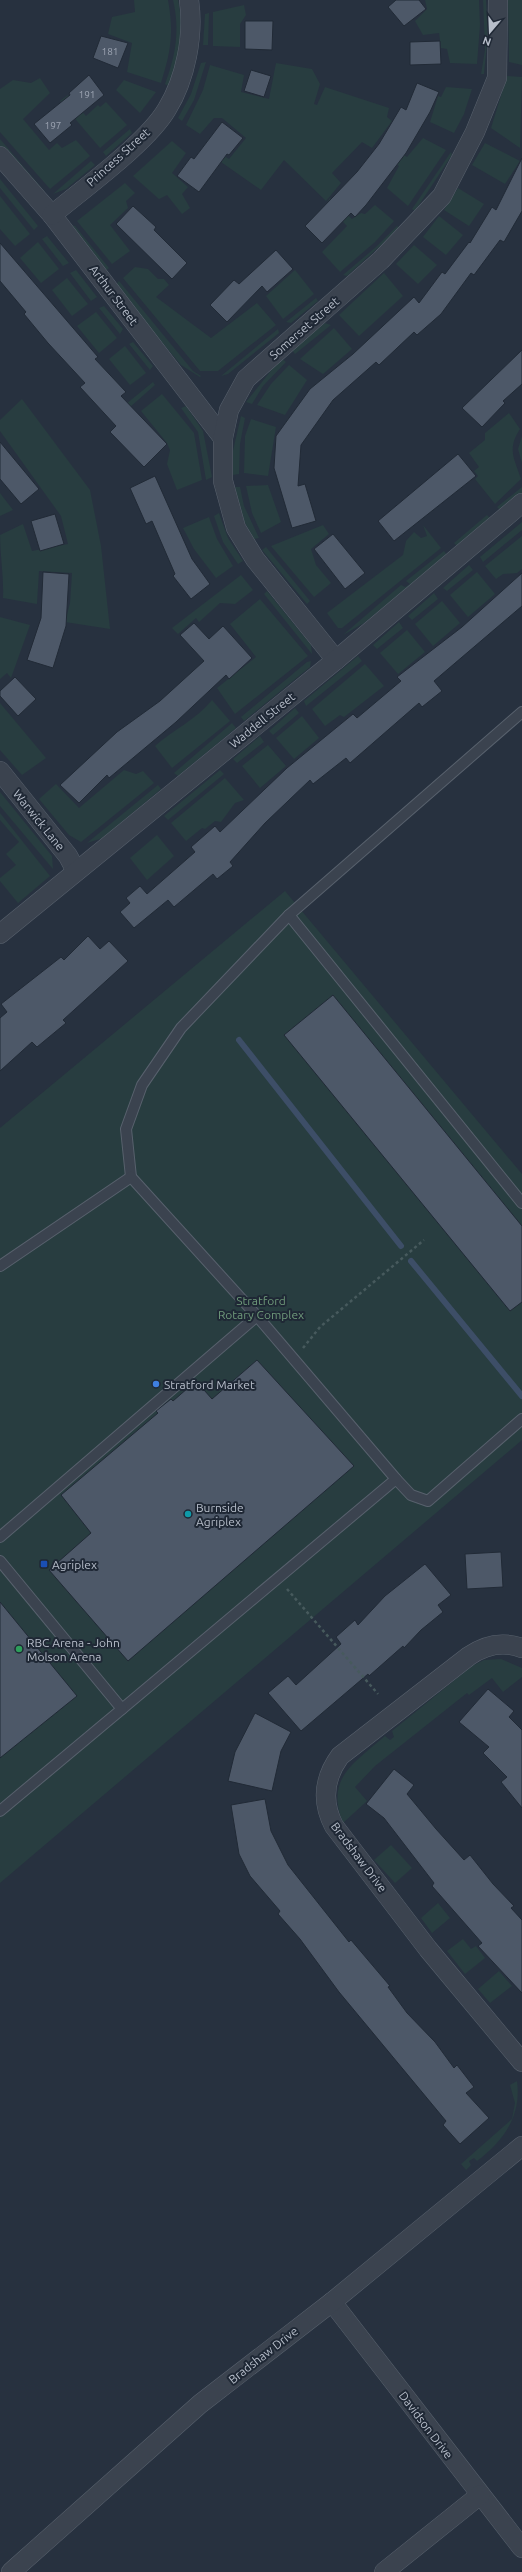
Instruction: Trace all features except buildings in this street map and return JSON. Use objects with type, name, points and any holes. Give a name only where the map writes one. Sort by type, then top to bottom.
[{"type":"street","name":"Princess Street","points":[[52,214],[142,138],[167,109],[186,63],[191,15],[189,0]]},
{"type":"street","name":"Somerset Street","points":[[336,660],[255,559],[236,528],[224,481],[223,438],[229,410],[246,379],[381,260],[442,196],[475,132],[497,78],[498,0]]},
{"type":"street","name":"Arthur Street","points":[[0,156],[52,214],[223,438]]},
{"type":"street","name":"Waddell Street","points":[[0,934],[336,660],[522,502]]},
{"type":"street","name":"Warwick Lane","points":[[0,771],[68,856],[76,871]]},
{"type":"street","name":"Bradshaw Drive","points":[[522,1648],[497,1644],[482,1648],[469,1656],[340,1756],[329,1774],[325,1795],[329,1816],[334,1826],[428,1949],[522,2062]]},
{"type":"street","name":"Bradshaw Drive","points":[[11,2572],[200,2404],[332,2302],[522,2146]]},
{"type":"street","name":"Davidson Drive","points":[[332,2302],[522,2548]]},
{"type":"street","points":[[384,2572],[480,2495]]},
{"type":"lane","points":[[522,712],[289,914],[181,1028],[142,1085],[126,1129],[131,1177],[257,1316],[411,1495],[428,1501],[522,1419]]},
{"type":"lane","points":[[289,914],[522,1203]]},
{"type":"lane","points":[[0,1266],[131,1177]]},
{"type":"lane","points":[[0,1537],[257,1316]]},
{"type":"lane","points":[[0,1811],[396,1479]]},
{"type":"lane","points":[[0,1561],[122,1709]]},
{"type":"path","points":[[293,1359],[320,1328],[424,1240]]},
{"type":"path","points":[[277,1578],[378,1694]]},
{"type":"green space","points":[[134,0],[168,0],[171,32],[169,51],[161,83],[127,72],[132,43],[108,34],[112,17],[135,12]]},
{"type":"green space","points":[[173,0],[178,0],[181,33],[178,54],[170,87],[165,84],[172,63],[176,42],[176,22]]},
{"type":"green space","points":[[425,0],[479,0],[480,25],[477,64],[450,63],[447,49],[441,48],[439,33],[423,35],[415,21],[427,9]]},
{"type":"green space","points":[[483,0],[486,0],[488,33],[484,74],[481,74],[485,50]]},
{"type":"green space","points":[[508,0],[522,0],[522,65],[509,62]]},
{"type":"green space","points":[[244,5],[246,15],[240,24],[240,47],[213,46],[213,12]]},
{"type":"green space","points":[[209,13],[208,45],[203,45],[205,14]]},
{"type":"green space","points":[[206,62],[194,100],[182,121],[178,118],[191,94],[201,63]]},
{"type":"green space","points":[[276,63],[312,69],[320,84],[314,104],[317,105],[325,87],[389,108],[387,117],[392,121],[372,148],[362,142],[332,173],[341,183],[326,201],[284,160],[261,190],[211,155],[215,151],[229,159],[246,138],[222,118],[214,118],[200,134],[186,125],[203,90],[210,65],[244,75],[241,92],[269,99]]},
{"type":"green space","points":[[507,76],[522,77],[520,148],[491,128]]},
{"type":"green space","points":[[40,78],[50,93],[23,119],[49,150],[57,143],[62,148],[76,140],[90,156],[50,189],[0,132],[0,89],[13,80],[31,83]]},
{"type":"green space","points":[[124,80],[156,92],[140,113],[116,90]]},
{"type":"green space","points":[[446,87],[472,89],[464,114],[454,133],[430,122],[438,96],[441,97]]},
{"type":"green space","points":[[68,95],[86,116],[98,105],[100,107],[106,102],[127,125],[100,148],[60,101]]},
{"type":"green space","points":[[130,129],[132,133],[106,156],[103,152]]},
{"type":"green space","points":[[423,138],[446,150],[408,206],[387,188],[399,166],[376,149],[381,141],[407,157]]},
{"type":"green space","points":[[0,139],[46,193],[0,147]]},
{"type":"green space","points":[[172,141],[186,153],[172,173],[188,187],[182,194],[190,208],[182,214],[167,195],[159,199],[133,176]]},
{"type":"green space","points":[[485,143],[520,161],[505,184],[472,165]]},
{"type":"green space","points":[[451,152],[452,155],[415,211],[412,209]]},
{"type":"green space","points":[[91,161],[95,165],[66,189],[53,194]]},
{"type":"green space","points":[[0,179],[38,226],[34,230],[0,188]]},
{"type":"green space","points":[[125,183],[135,193],[126,201],[128,208],[110,225],[130,251],[112,264],[77,221]]},
{"type":"green space","points":[[458,188],[484,204],[469,226],[444,210]]},
{"type":"green space","points":[[0,196],[30,234],[15,246],[0,229]]},
{"type":"green space","points":[[330,198],[352,219],[361,213],[365,214],[375,205],[394,221],[375,242],[340,272],[322,252],[347,226],[326,204]]},
{"type":"green space","points":[[439,216],[463,235],[446,255],[423,237]]},
{"type":"green space","points":[[71,225],[75,226],[109,268],[104,272]]},
{"type":"green space","points":[[397,226],[400,228],[347,276],[343,275],[376,247]]},
{"type":"green space","points":[[47,236],[69,263],[63,266],[42,239]]},
{"type":"green space","points":[[38,242],[59,269],[41,283],[20,258]]},
{"type":"green space","points":[[414,245],[437,265],[418,284],[396,264]]},
{"type":"green space","points":[[135,267],[148,269],[158,279],[164,279],[169,285],[156,297],[211,338],[257,303],[276,325],[218,371],[200,371],[123,278]]},
{"type":"green space","points":[[76,270],[97,297],[91,301],[70,273]]},
{"type":"green space","points":[[295,270],[314,294],[283,319],[266,296]]},
{"type":"green space","points":[[384,273],[403,296],[359,336],[339,315]]},
{"type":"green space","points":[[67,278],[88,304],[72,316],[52,290]]},
{"type":"green space","points":[[119,281],[193,371],[201,376],[200,377],[181,365],[115,286]]},
{"type":"green space","points":[[316,298],[318,301],[291,323],[286,322]]},
{"type":"green space","points":[[104,306],[123,329],[120,334],[99,308]]},
{"type":"green space","points":[[96,312],[117,338],[99,353],[77,326]]},
{"type":"green space","points":[[325,323],[331,325],[295,354],[292,350]]},
{"type":"green space","points":[[334,328],[352,349],[323,374],[300,359]]},
{"type":"green space","points":[[278,329],[279,333],[228,374],[221,376]]},
{"type":"green space","points":[[133,342],[153,366],[150,370],[129,344]]},
{"type":"green space","points":[[125,346],[146,373],[130,385],[109,359]]},
{"type":"green space","points":[[281,358],[286,362],[263,386],[252,404],[246,402]]},
{"type":"green space","points":[[289,365],[307,380],[285,415],[257,405],[271,384]]},
{"type":"green space","points":[[153,382],[155,385],[129,408],[126,404]]},
{"type":"green space","points":[[162,394],[194,433],[202,480],[177,490],[167,464],[170,450],[167,443],[141,411]]},
{"type":"green space","points":[[22,399],[90,490],[101,546],[110,629],[65,622],[70,603],[72,573],[39,571],[37,604],[3,598],[0,535],[23,524],[32,551],[68,544],[61,516],[0,431],[0,420]]},
{"type":"green space","points":[[186,406],[203,431],[212,477],[206,480],[198,432],[181,408]]},
{"type":"green space","points":[[509,413],[520,429],[514,442],[513,454],[521,479],[495,504],[475,479],[478,476],[474,471],[479,467],[469,453],[485,440],[485,433]]},
{"type":"green space","points":[[241,416],[245,418],[240,444],[239,474],[233,475],[232,455]]},
{"type":"green space","points":[[251,419],[276,427],[268,476],[244,473],[245,436]]},
{"type":"green space","points":[[522,436],[522,463],[518,449]]},
{"type":"green space","points":[[268,485],[281,522],[261,533],[252,513],[246,486]]},
{"type":"green space","points":[[235,487],[240,487],[244,506],[259,538],[254,539],[244,521]]},
{"type":"green space","points":[[522,487],[522,494],[501,511],[497,507]]},
{"type":"green space","points":[[0,493],[13,510],[0,516]]},
{"type":"green space","points":[[219,513],[228,538],[243,561],[238,564],[223,542],[214,516]]},
{"type":"green space","points":[[487,515],[491,519],[458,547],[454,543]]},
{"type":"green space","points":[[209,517],[217,539],[233,566],[216,578],[194,549],[183,528]]},
{"type":"green space","points":[[522,522],[522,530],[483,562],[480,557]]},
{"type":"green space","points":[[323,525],[329,534],[311,549],[316,565],[331,583],[314,597],[271,546]]},
{"type":"green space","points":[[423,525],[441,548],[342,628],[338,628],[327,613],[403,555],[406,541],[414,532],[421,538],[427,536]]},
{"type":"green space","points":[[522,536],[522,569],[517,573],[503,574],[496,579],[485,566]]},
{"type":"green space","points":[[266,547],[310,601],[307,604],[262,550]]},
{"type":"green space","points":[[444,551],[447,555],[364,623],[343,635],[401,585],[405,587],[410,584],[406,581]]},
{"type":"green space","points":[[469,565],[473,570],[447,591],[443,588]]},
{"type":"green space","points":[[477,572],[495,594],[468,617],[450,595]]},
{"type":"green space","points":[[241,575],[253,590],[235,604],[220,603],[199,622],[196,618],[178,634],[172,628]]},
{"type":"green space","points":[[267,591],[311,645],[312,654],[264,594]]},
{"type":"green space","points":[[434,593],[438,599],[412,620],[408,616]]},
{"type":"green space","points":[[260,599],[308,656],[235,714],[217,688],[256,657],[230,624]]},
{"type":"green space","points":[[442,601],[460,623],[433,646],[415,624]]},
{"type":"green space","points":[[0,617],[30,625],[11,678],[7,673],[0,679]]},
{"type":"green space","points":[[399,622],[403,628],[377,649],[373,645]]},
{"type":"green space","points":[[407,630],[425,652],[398,674],[380,653]]},
{"type":"green space","points":[[358,656],[362,661],[306,706],[304,701]]},
{"type":"green space","points":[[311,661],[310,667],[244,721],[241,717],[307,662]]},
{"type":"green space","points":[[365,664],[384,686],[344,717],[340,715],[325,726],[312,709]]},
{"type":"green space","points":[[212,700],[230,721],[172,768],[155,746],[192,719]]},
{"type":"green space","points":[[0,703],[46,758],[22,775],[0,750]]},
{"type":"green space","points":[[295,708],[299,713],[273,735],[269,731]]},
{"type":"green space","points":[[302,716],[319,738],[294,759],[276,738]]},
{"type":"green space","points":[[232,723],[236,728],[178,776],[174,773]]},
{"type":"green space","points":[[260,736],[264,742],[237,763],[233,759]]},
{"type":"green space","points":[[268,745],[286,766],[260,788],[242,766]]},
{"type":"green space","points":[[124,770],[136,774],[143,771],[154,783],[81,842],[69,835],[39,799],[56,784],[79,808]]},
{"type":"green space","points":[[220,770],[224,774],[168,820],[164,816]]},
{"type":"green space","points":[[225,778],[244,800],[235,803],[221,822],[215,821],[205,829],[202,828],[186,841],[171,823]]},
{"type":"green space","points":[[158,785],[161,789],[103,838],[87,843]]},
{"type":"green space","points":[[0,792],[52,856],[53,869],[0,806]]},
{"type":"green space","points":[[0,813],[50,876],[18,903],[0,881],[0,878],[16,865],[6,854],[19,842],[0,820]]},
{"type":"green space","points":[[157,835],[174,856],[147,880],[130,858]]},
{"type":"green space","name":"Stratford Rotary Complex","points":[[285,891],[522,1174],[522,1440],[0,1883],[0,1128]]},
{"type":"green space","points":[[501,1659],[522,1668],[522,1677],[503,1692],[492,1678],[469,1695],[467,1693],[375,1766],[355,1787],[367,1801],[343,1823],[338,1807],[338,1794],[340,1783],[353,1764],[385,1736],[390,1740],[394,1737],[392,1731],[472,1666],[484,1660]]},
{"type":"green space","points":[[391,1845],[412,1868],[395,1883],[374,1860]]},
{"type":"green space","points":[[438,1903],[450,1918],[432,1933],[421,1918]]},
{"type":"green space","points":[[463,1939],[471,1949],[476,1946],[485,1958],[465,1974],[447,1951]]},
{"type":"green space","points":[[499,1971],[512,1986],[490,2003],[478,1989]]},
{"type":"green space","points":[[517,2081],[518,2094],[512,2119],[515,2103],[510,2085]]},
{"type":"green space","points":[[512,2119],[502,2137],[494,2146],[477,2161],[474,2158],[469,2161],[471,2165],[466,2170],[461,2164]]},
{"type":"waterway","points":[[239,1040],[401,1246]]},
{"type":"waterway","points":[[411,1261],[522,1396]]},
{"type":"place","name":"Stratford Market","points":[[156,1384]]},
{"type":"place","name":"Burnside Agriplex","points":[[188,1514]]},
{"type":"place","name":"Agriplex","points":[[44,1564]]},
{"type":"place","name":"RBC Arena - John Molson Arena","points":[[19,1649]]}]
